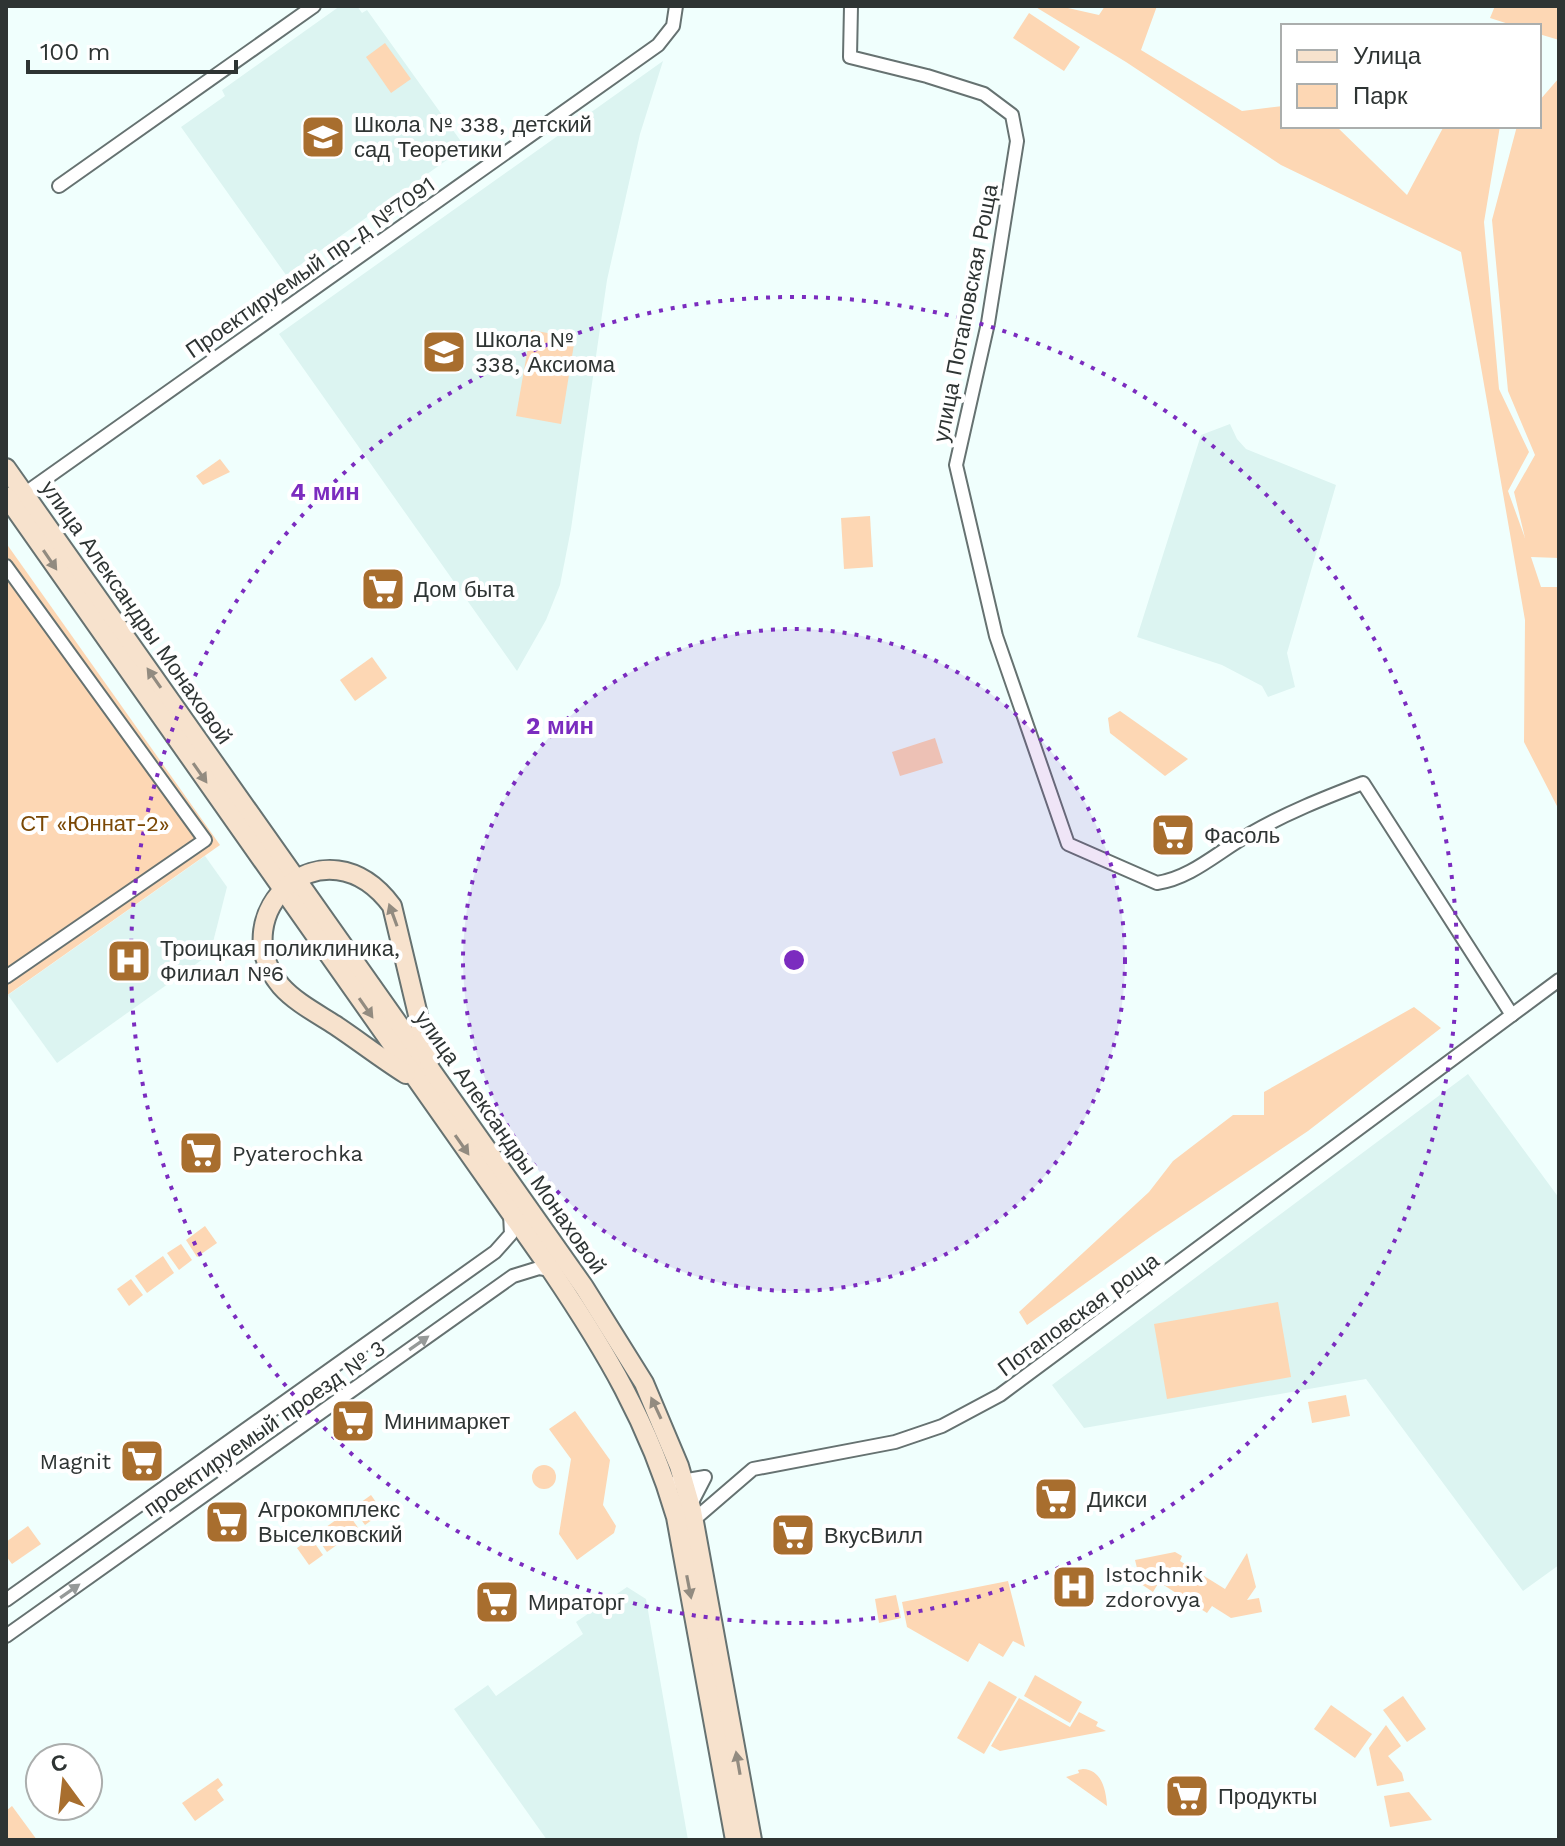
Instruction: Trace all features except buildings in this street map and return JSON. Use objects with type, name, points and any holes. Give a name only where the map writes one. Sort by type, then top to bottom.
[{"type":"main road","name":"улица Александры Монаховой","points":[[6,468],[15,495],[424,1077],[620,1342],[661,1418],[675,1482],[701,1559],[752,1840]]},
{"type":"main road","points":[[327,869],[345,871],[362,877],[379,889],[392,906],[424,1077],[281,986],[270,967],[263,940],[265,920],[289,884],[311,872],[327,869]]},
{"type":"main road","name":"улица Александры Монаховой","points":[[424,1077],[615,1369],[675,1482],[676,1517],[735,1840]]},
{"type":"street","points":[[59,186],[314,6]]},
{"type":"street","name":"Проектируемый пр-д №7091","points":[[15,495],[658,45],[673,26],[676,6]]},
{"type":"street","name":"улица Потаповская Роща","points":[[851,6],[850,57],[984,94],[1012,115],[1017,141],[988,323],[956,465],[996,636],[1068,844],[1157,883],[1168,881],[1183,876],[1248,834],[1295,810],[1363,783],[1512,1015]]},
{"type":"street","points":[[6,566],[205,840],[6,977]]},
{"type":"street","name":"Потаповская роща","points":[[675,1482],[705,1477],[672,1538],[753,1469],[895,1442],[968,1414],[1034,1372],[1559,980]]},
{"type":"street","name":"проектируемый проезд № 3","points":[[6,1600],[495,1252],[511,1234],[510,1212]]},
{"type":"street","name":"проектируемый проезд № 3","points":[[6,1636],[513,1276],[539,1268],[551,1270]]},
{"type":"shaded area","name":"Школа № 338, детский сад Теоретики","points":[[340,6],[357,6],[362,13],[367,10],[465,147],[286,275],[181,127],[225,96],[222,90]]},
{"type":"shaded area","name":"Школа № 338, Аксиома","points":[[663,61],[640,134],[607,280],[560,585],[546,620],[517,671],[279,334]]},
{"type":"shaded area","points":[[1230,424],[1246,449],[1336,485],[1287,653],[1295,687],[1268,697],[1262,686],[1222,665],[1137,637],[1201,435]]},
{"type":"shaded area","name":"Троицкая поликлиника, Филиал №6","points":[[205,856],[227,887],[210,954],[57,1063],[8,995]]},
{"type":"shaded area","points":[[1468,1074],[1559,1198],[1559,1565],[1523,1591],[1366,1379],[1084,1428],[1052,1385]]},
{"type":"shaded area","points":[[627,1587],[646,1599],[688,1840],[547,1840],[454,1709],[488,1685],[496,1696],[583,1634],[576,1622]]},
{"type":"green space","points":[[1034,6],[1059,6],[1099,15],[1105,6],[1157,6],[1141,50],[1242,111],[1281,106],[1281,128],[1338,128],[1407,195],[1443,128],[1500,128],[1484,222],[1499,389],[1529,452],[1508,491],[1525,538],[1514,492],[1535,455],[1508,391],[1492,220],[1516,128],[1541,128],[1541,99],[1559,78],[1559,558],[1531,557],[1541,587],[1559,587],[1559,810],[1524,742],[1525,620],[1461,252],[1281,165],[1126,62]]},
{"type":"green space","points":[[1495,6],[1559,6],[1559,40],[1541,35],[1541,24],[1509,24],[1490,18]]},
{"type":"green space","points":[[1029,13],[1080,47],[1064,71],[1013,38]]},
{"type":"green space","points":[[385,43],[411,79],[391,93],[366,57]]},
{"type":"green space","points":[[531,330],[575,338],[561,424],[516,416]]},
{"type":"green space","points":[[220,459],[230,472],[203,485],[196,476]]},
{"type":"green space","points":[[870,516],[873,567],[844,569],[841,518]]},
{"type":"green space","name":"СТ «Юннат-2»","points":[[6,543],[220,845],[6,996]]},
{"type":"green space","points":[[372,657],[387,678],[355,701],[340,680]]},
{"type":"green space","points":[[1120,711],[1188,759],[1165,776],[1110,733],[1108,718]]},
{"type":"green space","points":[[935,738],[943,763],[900,776],[892,752]]},
{"type":"green space","points":[[1414,1007],[1441,1028],[1308,1131],[1153,1235],[1027,1325],[1019,1312],[1149,1192],[1173,1161],[1233,1115],[1264,1115],[1264,1092]]},
{"type":"green space","points":[[205,1226],[217,1243],[197,1257],[186,1240]]},
{"type":"green space","points":[[181,1244],[192,1260],[179,1270],[167,1253]]},
{"type":"green space","points":[[163,1256],[174,1273],[147,1293],[135,1276]]},
{"type":"green space","points":[[131,1279],[143,1295],[129,1306],[117,1289]]},
{"type":"green space","points":[[1278,1302],[1291,1377],[1167,1399],[1154,1324]]},
{"type":"green space","points":[[1346,1395],[1350,1416],[1312,1423],[1308,1402]]},
{"type":"green space","points":[[575,1411],[610,1460],[603,1505],[616,1526],[614,1533],[577,1560],[559,1534],[571,1459],[549,1429]]},
{"type":"green space","points":[[544,1465],[555,1472],[556,1477],[549,1488],[544,1489],[533,1482],[532,1477],[539,1466]]},
{"type":"green space","points":[[371,1495],[383,1512],[365,1525],[353,1508]]},
{"type":"green space","points":[[347,1512],[359,1529],[327,1552],[315,1535]]},
{"type":"green space","points":[[28,1526],[41,1544],[12,1564],[6,1556],[6,1542]]},
{"type":"green space","points":[[311,1538],[323,1555],[309,1565],[297,1548]]},
{"type":"green space","points":[[1175,1552],[1182,1556],[1180,1561],[1225,1589],[1247,1553],[1256,1587],[1247,1600],[1259,1598],[1262,1612],[1231,1618],[1212,1606],[1207,1613],[1159,1582],[1153,1592],[1141,1584],[1135,1560]]},
{"type":"green space","points":[[1008,1581],[1025,1647],[1013,1641],[1003,1657],[979,1643],[968,1662],[907,1627],[902,1602]]},
{"type":"green space","points":[[896,1595],[901,1618],[879,1623],[875,1599]]},
{"type":"green space","points":[[1035,1675],[1082,1702],[1070,1723],[1024,1696]]},
{"type":"green space","points":[[989,1681],[1017,1697],[984,1754],[957,1738]]},
{"type":"green space","points":[[1403,1696],[1426,1729],[1407,1742],[1383,1710]]},
{"type":"green space","points":[[1019,1698],[1070,1727],[1079,1712],[1098,1722],[1096,1726],[1106,1731],[1000,1751],[991,1746]]},
{"type":"green space","points":[[1331,1705],[1372,1734],[1355,1758],[1314,1729]]},
{"type":"green space","points":[[1386,1725],[1401,1746],[1388,1756],[1402,1773],[1404,1781],[1377,1786],[1369,1748]]},
{"type":"green space","points":[[1083,1769],[1099,1777],[1107,1806],[1066,1777]]},
{"type":"green space","points":[[218,1778],[223,1785],[217,1790],[224,1800],[195,1821],[182,1803]]},
{"type":"green space","points":[[1409,1792],[1432,1820],[1390,1827],[1384,1796]]},
{"type":"green space","points":[[12,1806],[37,1840],[6,1840],[6,1811]]},
{"type":"place","name":"Школа № 338, детский сад Теоретики","points":[[323,137]]},
{"type":"place","name":"Школа № 338, Аксиома","points":[[444,352]]},
{"type":"place","name":"Дом быта","points":[[383,589]]},
{"type":"place","name":"Фасоль","points":[[1173,835]]},
{"type":"place","name":"Троицкая поликлиника, Филиал №6","points":[[129,961]]},
{"type":"place","name":"Pyaterochka","points":[[201,1153]]},
{"type":"place","name":"Минимаркет","points":[[353,1421]]},
{"type":"place","name":"Magnit","points":[[142,1461]]},
{"type":"place","name":"Дикси","points":[[1056,1499]]},
{"type":"place","name":"Агрокомплекс Выселковский","points":[[227,1522]]},
{"type":"place","name":"ВкусВилл","points":[[793,1535]]},
{"type":"place","name":"Istochnik zdorovya","points":[[1074,1587]]},
{"type":"place","name":"Мираторг","points":[[497,1602]]},
{"type":"place","name":"Продукты","points":[[1187,1796]]}]
